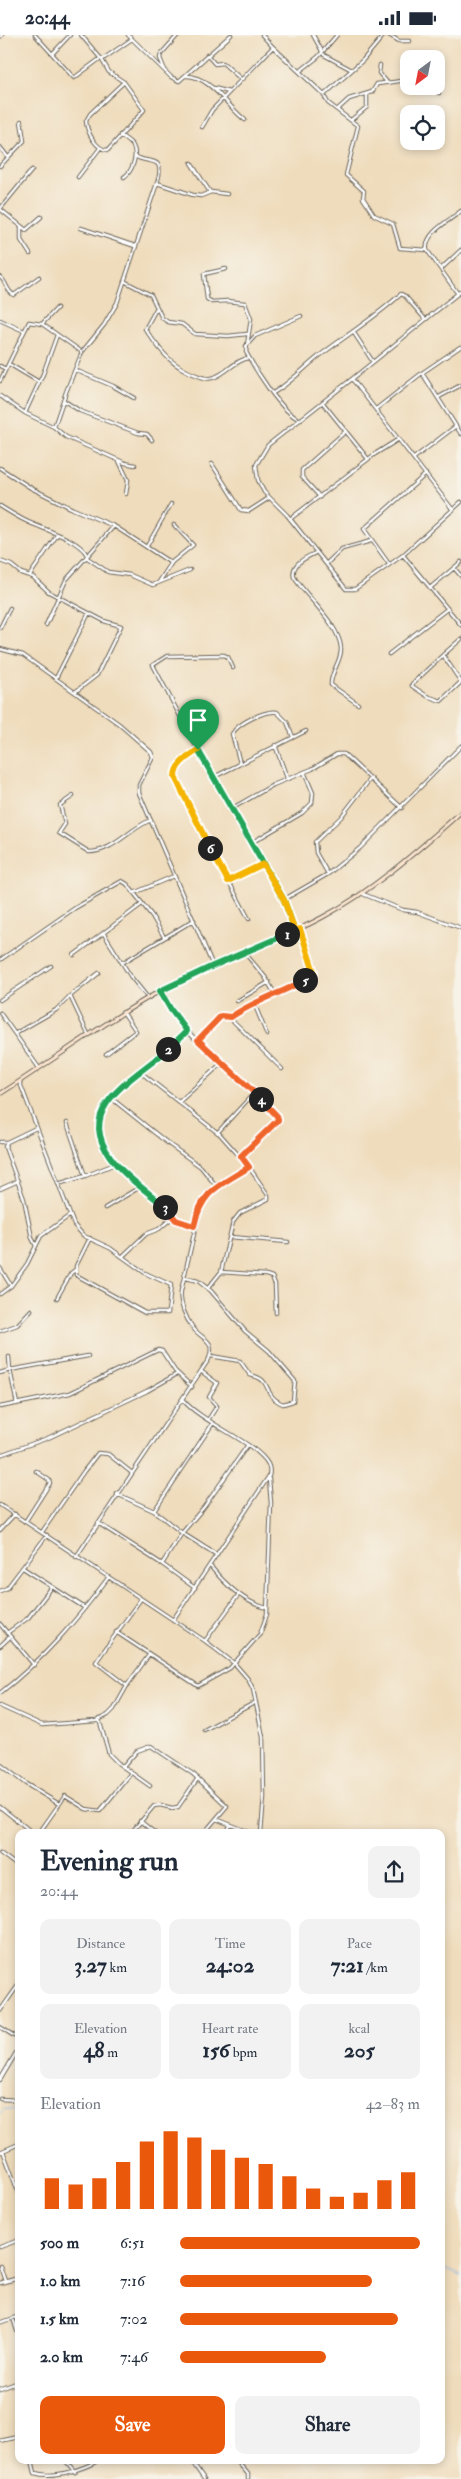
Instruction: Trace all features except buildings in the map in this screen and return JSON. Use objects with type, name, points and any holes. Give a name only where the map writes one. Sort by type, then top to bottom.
[{"type":"main road","points":[[0,1094],[20,1083],[88,1034],[160,991],[244,952],[300,929],[363,893],[461,812]]},
{"type":"street","points":[[35,35],[74,77],[132,39]]},
{"type":"street","points":[[53,53],[70,35]]},
{"type":"street","points":[[81,35],[111,74],[124,82],[144,111],[108,150],[104,150],[100,148],[87,127],[86,121],[90,114],[124,82]]},
{"type":"street","points":[[128,35],[179,81],[231,35]]},
{"type":"street","points":[[166,71],[160,54],[178,35]]},
{"type":"street","points":[[262,35],[324,95],[328,103],[355,123],[358,130],[346,175],[364,191],[363,198],[374,215],[393,224],[399,247],[427,250],[442,268],[458,294]]},
{"type":"street","points":[[313,35],[322,53],[352,70]]},
{"type":"street","points":[[300,71],[322,53],[337,35]]},
{"type":"street","points":[[324,95],[370,53],[384,35]]},
{"type":"street","points":[[389,35],[399,41],[410,41]]},
{"type":"street","points":[[202,127],[212,109],[224,99],[273,47]]},
{"type":"street","points":[[207,55],[215,64],[224,63],[241,79]]},
{"type":"street","points":[[380,65],[379,73],[386,81]]},
{"type":"street","points":[[186,76],[202,80],[214,88],[233,110],[245,120]]},
{"type":"street","points":[[338,109],[349,99],[372,91],[375,85],[386,81],[400,81]]},
{"type":"street","points":[[214,88],[229,92]]},
{"type":"street","points":[[350,121],[367,107],[367,94]]},
{"type":"street","points":[[0,166],[7,156],[24,141],[22,121]]},
{"type":"street","points":[[120,135],[133,146],[135,156],[131,170],[124,177]]},
{"type":"street","points":[[0,147],[7,156]]},
{"type":"street","points":[[78,177],[100,148]]},
{"type":"street","points":[[54,427],[82,352],[105,324],[117,303],[160,172],[157,164],[152,160],[135,156]]},
{"type":"street","points":[[191,163],[210,192]]},
{"type":"street","points":[[32,170],[0,209],[21,227],[28,230],[40,217]]},
{"type":"street","points":[[156,183],[193,195],[201,196],[210,192],[227,194]]},
{"type":"street","points":[[427,250],[428,238],[461,211]]},
{"type":"street","points":[[21,227],[21,240],[30,254]]},
{"type":"street","points":[[81,228],[134,247]]},
{"type":"street","points":[[442,268],[461,250]]},
{"type":"street","points":[[226,269],[204,274],[207,299],[212,302],[245,303],[251,319],[245,347],[249,358],[273,393],[294,418],[301,420]]},
{"type":"street","points":[[0,277],[4,280],[8,290],[14,295],[39,277]]},
{"type":"street","points":[[124,281],[151,295],[156,309],[166,321],[182,324],[196,334],[228,336],[248,334]]},
{"type":"street","points":[[461,291],[268,445],[257,461],[258,480],[269,498],[290,519],[342,586],[352,590],[362,585],[403,555],[461,502]]},
{"type":"street","points":[[273,393],[296,378],[321,355],[354,333],[401,294],[405,296],[425,319]]},
{"type":"street","points":[[42,323],[57,308]]},
{"type":"street","points":[[156,309],[146,329],[171,363],[184,370],[204,379],[213,378],[239,361],[249,358]]},
{"type":"street","points":[[245,347],[255,336],[301,316]]},
{"type":"street","points":[[0,319],[24,331]]},
{"type":"street","points":[[0,381],[29,321],[42,323],[82,352]]},
{"type":"street","points":[[354,333],[373,362]]},
{"type":"street","points":[[25,413],[39,382],[56,335]]},
{"type":"street","points":[[376,409],[422,373],[460,347]]},
{"type":"street","points":[[9,364],[39,382]]},
{"type":"street","points":[[0,366],[6,369]]},
{"type":"street","points":[[75,370],[120,389],[134,398]]},
{"type":"street","points":[[422,373],[461,434]]},
{"type":"street","points":[[352,379],[453,509]]},
{"type":"street","points":[[438,397],[461,385]]},
{"type":"street","points":[[0,396],[25,413],[54,427],[66,437],[125,463],[135,465]]},
{"type":"street","points":[[64,401],[83,412],[147,435],[152,440]]},
{"type":"street","points":[[323,403],[368,459]]},
{"type":"street","points":[[294,418],[294,424]]},
{"type":"street","points":[[414,458],[456,426]]},
{"type":"street","points":[[320,497],[302,477],[302,470],[346,431]]},
{"type":"street","points":[[290,519],[368,459],[399,439]]},
{"type":"street","points":[[116,458],[128,480],[126,494]]},
{"type":"street","points":[[212,464],[241,511],[249,511],[269,498]]},
{"type":"street","points":[[0,468],[31,488],[73,509],[114,525],[171,563]]},
{"type":"street","points":[[389,564],[371,541],[364,530],[365,527],[427,474]]},
{"type":"street","points":[[146,547],[171,504]]},
{"type":"street","points":[[0,506],[24,520],[57,534],[84,549],[87,556],[108,572],[134,576],[153,585],[190,570]]},
{"type":"street","points":[[46,625],[66,580],[114,525]]},
{"type":"street","points":[[158,584],[171,563],[193,545],[174,525]]},
{"type":"street","points":[[30,575],[57,534]]},
{"type":"street","points":[[326,564],[342,549],[371,541]]},
{"type":"street","points":[[315,553],[298,563],[293,573],[297,582],[334,630],[340,641],[341,650],[331,685],[358,704]]},
{"type":"street","points":[[403,555],[461,625]]},
{"type":"street","points":[[386,558],[394,561]]},
{"type":"street","points":[[0,561],[21,573],[30,575],[48,592],[104,621],[120,625],[121,627],[97,675],[74,692]]},
{"type":"street","points":[[430,587],[461,562]]},
{"type":"street","points":[[454,568],[461,576]]},
{"type":"street","points":[[0,628],[10,608]]},
{"type":"street","points":[[389,654],[447,609]]},
{"type":"street","points":[[56,678],[89,613]]},
{"type":"street","points":[[443,655],[461,682],[441,701],[427,696],[412,686],[443,655],[461,639]]},
{"type":"street","points":[[0,649],[20,653],[119,724],[151,752],[153,757],[138,789],[213,966]]},
{"type":"street","points":[[232,667],[228,657],[224,655],[167,656],[153,665],[198,750],[284,900],[295,931]]},
{"type":"street","points":[[240,763],[232,734],[245,723],[271,711],[277,712],[287,722],[292,737]]},
{"type":"street","points":[[214,777],[306,731]]},
{"type":"street","points":[[275,745],[287,778]]},
{"type":"street","points":[[284,900],[328,873],[360,849],[461,746]]},
{"type":"street","points":[[198,750],[177,767],[175,772],[176,781],[249,919]]},
{"type":"street","points":[[231,809],[287,778],[304,772],[338,754],[344,754],[402,808]]},
{"type":"street","points":[[251,843],[308,808],[313,793],[304,772]]},
{"type":"street","points":[[328,873],[316,853],[315,842],[341,817],[370,779]]},
{"type":"street","points":[[73,796],[60,805],[65,824],[59,833],[89,852],[116,843],[137,826],[151,820]]},
{"type":"street","points":[[228,881],[263,864]]},
{"type":"street","points":[[134,893],[174,876]]},
{"type":"street","points":[[0,960],[74,908],[122,881],[134,893],[164,937]]},
{"type":"street","points":[[363,893],[406,911],[417,912],[461,928]]},
{"type":"street","points":[[74,955],[142,904]]},
{"type":"street","points":[[122,963],[194,920]]},
{"type":"street","points":[[198,1040],[221,1016],[231,1017],[254,1003],[305,980],[314,972],[300,929]]},
{"type":"street","points":[[104,934],[122,963],[148,998]]},
{"type":"street","points":[[244,952],[269,983],[275,994]]},
{"type":"street","points":[[0,1000],[52,966]]},
{"type":"street","points":[[16,1033],[56,1009],[99,973]]},
{"type":"street","points":[[237,1001],[269,983]]},
{"type":"street","points":[[160,991],[171,1010],[187,1031],[277,1116],[278,1120],[241,1156]]},
{"type":"street","points":[[70,996],[88,1034]]},
{"type":"street","points":[[254,1003],[268,1035]]},
{"type":"street","points":[[106,1054],[136,1031],[123,1012]]},
{"type":"street","points":[[0,1013],[39,1068]]},
{"type":"street","points":[[231,1017],[282,1069]]},
{"type":"street","points":[[187,1031],[161,1055],[139,1071],[111,1098],[101,1111],[99,1122],[101,1137],[115,1164],[173,1217],[194,1226]]},
{"type":"street","points":[[180,1101],[222,1062]]},
{"type":"street","points":[[139,1071],[180,1101],[218,1133],[241,1156],[268,1197],[266,1201],[248,1208],[236,1216],[221,1272],[210,1289]]},
{"type":"street","points":[[20,1083],[69,1216],[78,1230],[123,1256],[145,1273],[172,1285],[168,1313],[146,1313],[76,1275],[75,1270]]},
{"type":"street","points":[[218,1133],[254,1093]]},
{"type":"street","points":[[111,1098],[201,1167],[217,1187]]},
{"type":"street","points":[[67,1123],[85,1176]]},
{"type":"street","points":[[0,1143],[7,1142],[36,1128]]},
{"type":"street","points":[[7,1142],[5,1150],[28,1211],[32,1238],[36,1246]]},
{"type":"street","points":[[57,1184],[85,1176],[115,1164]]},
{"type":"street","points":[[76,1557],[117,1494],[202,1372],[210,1356],[211,1349],[207,1339],[194,1329],[181,1303],[180,1291],[185,1278],[194,1226],[201,1203],[217,1187],[249,1167]]},
{"type":"street","points":[[0,1189],[18,1181]]},
{"type":"street","points":[[105,1208],[140,1187]]},
{"type":"street","points":[[0,1295],[11,1286],[27,1264],[45,1232],[69,1216]]},
{"type":"street","points":[[123,1256],[146,1234],[159,1229],[173,1217]]},
{"type":"street","points":[[229,1237],[288,1241]]},
{"type":"street","points":[[57,1298],[75,1270],[90,1238]]},
{"type":"street","points":[[0,1268],[11,1286]]},
{"type":"street","points":[[221,1272],[272,1277],[275,1284],[276,1313]]},
{"type":"street","points":[[185,1278],[198,1281],[210,1289],[245,1331],[269,1351],[293,1377],[296,1385],[293,1401],[283,1404],[275,1401],[268,1393],[266,1383],[258,1377],[250,1375],[240,1361],[210,1356]]},
{"type":"street","points":[[0,1331],[17,1325],[31,1310]]},
{"type":"street","points":[[0,1407],[70,1393],[158,1350],[162,1351],[177,1374],[192,1387]]},
{"type":"street","points":[[0,1373],[88,1356]]},
{"type":"street","points":[[9,1357],[17,1404]]},
{"type":"street","points":[[202,1372],[216,1383],[209,1397],[217,1406],[208,1420]]},
{"type":"street","points":[[0,1455],[48,1438],[147,1391],[177,1374]]},
{"type":"street","points":[[116,1632],[198,1686],[235,1663],[260,1634],[267,1608],[271,1503],[269,1465],[259,1454],[197,1414],[182,1400]]},
{"type":"street","points":[[154,1511],[213,1423]]},
{"type":"street","points":[[162,1564],[182,1533],[204,1507],[247,1446]]},
{"type":"street","points":[[42,1532],[98,1453],[108,1454],[132,1473]]},
{"type":"street","points":[[25,1522],[50,1483],[49,1480],[36,1471]]},
{"type":"street","points":[[173,1621],[269,1479]]},
{"type":"street","points":[[117,1494],[154,1511],[182,1533],[217,1555]]},
{"type":"street","points":[[0,1505],[47,1535],[140,1600],[205,1641],[235,1663],[252,1684],[264,1747],[264,1797],[261,1829]]},
{"type":"street","points":[[0,1530],[15,1514]]},
{"type":"street","points":[[98,1523],[162,1564],[195,1588]]},
{"type":"street","points":[[0,1591],[7,1588],[47,1535]]},
{"type":"street","points":[[210,1567],[239,1594],[255,1605],[267,1608]]},
{"type":"street","points":[[23,1568],[85,1608]]},
{"type":"street","points":[[0,1693],[34,1665],[66,1632],[108,1578]]},
{"type":"street","points":[[6,1633],[28,1618],[52,1587]]},
{"type":"street","points":[[205,1641],[239,1594]]},
{"type":"street","points":[[127,1686],[96,1662],[140,1600]]},
{"type":"street","points":[[0,1624],[34,1665]]},
{"type":"street","points":[[0,1646],[10,1637]]},
{"type":"street","points":[[0,1706],[42,1725],[90,1722],[99,1719],[114,1709],[127,1686],[149,1655]]},
{"type":"street","points":[[204,1730],[256,1702]]},
{"type":"street","points":[[99,1719],[108,1744],[108,1752],[123,1767],[150,1786]]},
{"type":"street","points":[[123,1767],[137,1751],[151,1746],[198,1778],[227,1805],[207,1829]]},
{"type":"street","points":[[0,1764],[26,1784],[59,1804]]},
{"type":"street","points":[[42,1829],[64,1797],[67,1796],[86,1809],[100,1811],[131,1773]]},
{"type":"street","points":[[133,1829],[154,1806],[178,1807],[198,1778]]},
{"type":"street","points":[[0,1807],[28,1829]]},
{"type":"street","points":[[216,1819],[241,1829]]},
{"type":"street","points":[[140,1821],[150,1829]]},
{"type":"street","points":[[228,1829],[230,1825]]},
{"type":"street","points":[[0,1858],[1,1854],[15,1864]]},
{"type":"street","points":[[0,2011],[15,1990]]},
{"type":"street","points":[[0,2027],[15,2036]]},
{"type":"street","points":[[0,2080],[2,2069],[15,2053]]},
{"type":"street","points":[[0,2099],[15,2100]]},
{"type":"street","points":[[15,2146],[1,2152],[15,2185]]},
{"type":"street","points":[[0,2247],[15,2241]]},
{"type":"street","points":[[0,2266],[5,2281]]},
{"type":"street","points":[[0,2283],[15,2279]]},
{"type":"street","points":[[0,2323],[13,2318],[15,2324]]},
{"type":"street","points":[[0,2389],[15,2383]]},
{"type":"street","points":[[0,2441],[15,2438]]},
{"type":"street","points":[[33,2464],[34,2472],[38,2475],[75,2472],[91,2464]]},
{"type":"street","points":[[68,2464],[75,2472]]},
{"type":"street","points":[[194,2464],[204,2479]]},
{"type":"street","points":[[240,2464],[248,2473],[248,2479]]},
{"type":"waterway","points":[[0,2113],[5,2109],[15,2110]]},
{"type":"waterway","points":[[445,2269],[461,2276]]},
{"type":"route","points":[[198,750],[180,763],[175,772],[175,777],[217,862],[228,881],[263,864],[284,900],[295,931],[300,929],[313,964],[314,972],[309,978],[291,988],[261,999],[231,1017],[221,1016],[198,1040],[277,1116],[278,1120],[241,1156],[249,1167],[226,1180],[205,1197],[201,1203],[194,1226],[176,1220],[168,1210],[115,1164],[107,1152],[101,1137],[99,1122],[101,1111],[105,1104],[128,1081],[187,1031],[171,1010],[160,991],[185,978],[295,931],[284,900],[198,750]]}]
